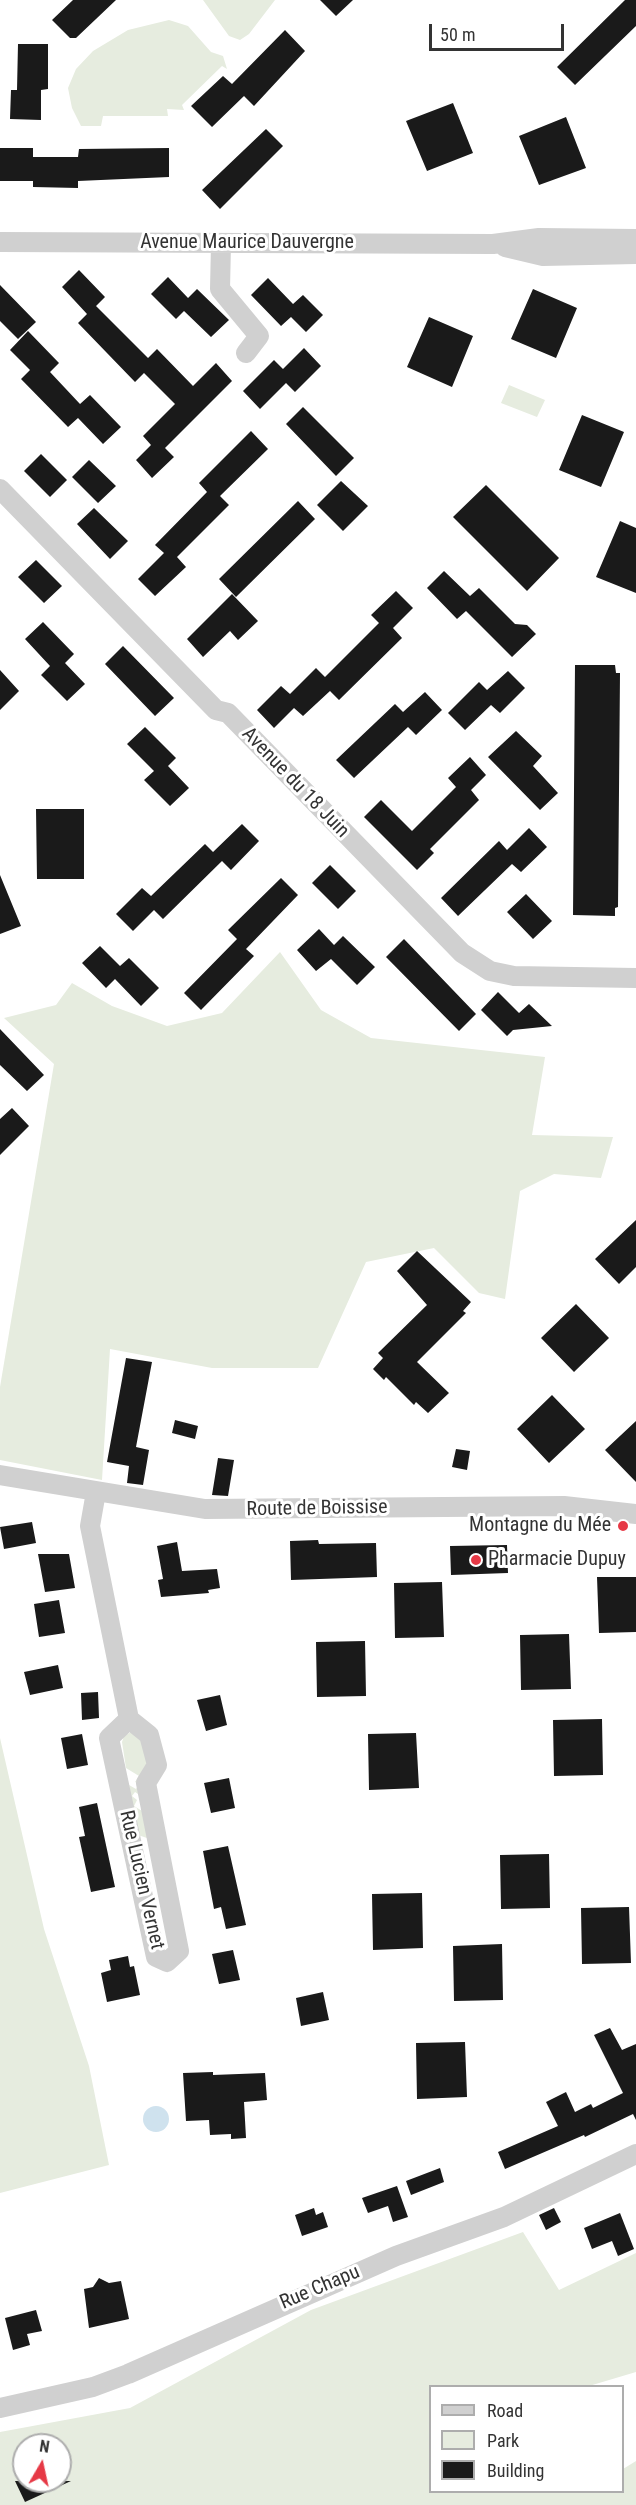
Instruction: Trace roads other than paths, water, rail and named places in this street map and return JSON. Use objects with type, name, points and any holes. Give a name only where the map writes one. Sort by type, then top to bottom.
[{"type":"street","name":"Avenue Maurice Dauvergne","points":[[0,242],[493,244],[539,238],[636,239]]},
{"type":"street","points":[[221,244],[220,290],[259,336],[246,354]]},
{"type":"street","name":"Avenue Maurice Dauvergne","points":[[493,244],[543,256],[636,254]]},
{"type":"street","name":"Avenue du 18 Juin","points":[[0,489],[216,710],[228,713],[462,953],[490,971],[514,976],[636,978]]},
{"type":"street","name":"Route de Boissise","points":[[0,1475],[205,1509],[564,1506],[636,1514]]},
{"type":"street","points":[[96,1492],[90,1526],[129,1719]]},
{"type":"street","name":"Rue Lucien Vernet","points":[[129,1719],[149,1735],[157,1765],[147,1783],[179,1951],[167,1962],[156,1958],[109,1738],[129,1719]]},
{"type":"street","name":"Rue Chapu","points":[[0,2408],[93,2387],[396,2256],[504,2217],[636,2154]]},
{"type":"water","points":[[156,2106],[165,2110],[169,2119],[165,2128],[156,2132],[147,2128],[143,2119],[147,2110]]},
{"type":"place","name":"Montagne du Mée","points":[[623,1526]]},
{"type":"place","name":"Pharmacie Dupuy","points":[[476,1560]]}]
